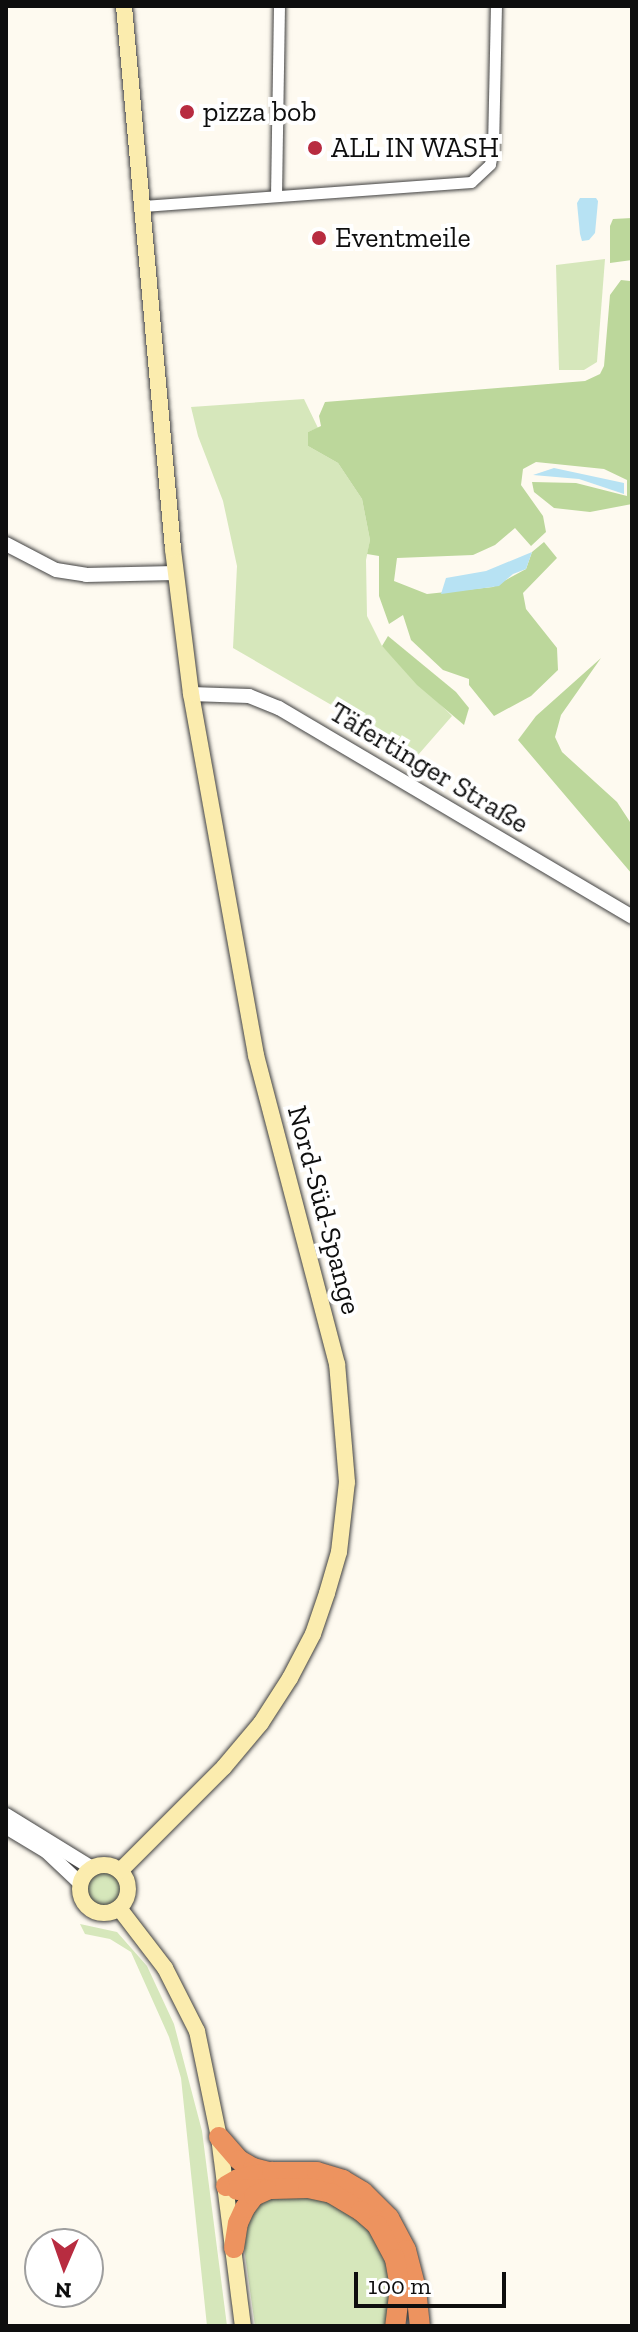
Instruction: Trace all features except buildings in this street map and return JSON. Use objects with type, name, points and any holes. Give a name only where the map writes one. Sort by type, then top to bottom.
[{"type":"highway","points":[[219,2137],[239,2160],[272,2180],[331,2193],[351,2203],[377,2225],[395,2259],[399,2279],[395,2326]]},
{"type":"highway","points":[[226,2186],[238,2179],[272,2180],[317,2172],[343,2180],[376,2203],[389,2218],[409,2257],[420,2326]]},
{"type":"highway","points":[[234,2248],[238,2223],[245,2208],[272,2180]]},
{"type":"main road","name":"Nord-Süd-Spange","points":[[120,1871],[185,1807],[261,1723],[313,1634],[339,1552],[347,1482],[337,1364],[256,1055],[191,694],[175,573],[124,6]]},
{"type":"main road","points":[[106,1865],[120,1871],[128,1891],[119,1908],[103,1913],[88,1908],[80,1894],[80,1883],[92,1868],[106,1865]]},
{"type":"main road","points":[[119,1908],[165,1968],[197,2031],[219,2137],[243,2326]]},
{"type":"street","points":[[276,196],[279,6]]},
{"type":"street","points":[[143,206],[459,184],[482,175],[490,164],[493,148],[496,6]]},
{"type":"street","points":[[6,544],[56,570],[71,573],[114,576],[175,573]]},
{"type":"street","name":"Täfertinger Straße","points":[[191,694],[249,696],[279,708],[632,917]]},
{"type":"street","points":[[6,1815],[92,1868]]},
{"type":"street","points":[[6,1827],[46,1851],[80,1883]]},
{"type":"green space","points":[[632,218],[632,260],[610,263],[610,226],[613,219]]},
{"type":"green space","points":[[605,259],[597,362],[584,370],[559,370],[556,265]]},
{"type":"green space","points":[[621,280],[630,281],[632,288],[632,504],[590,512],[554,508],[534,492],[532,482],[576,483],[627,496],[627,480],[604,469],[536,462],[523,469],[521,485],[543,516],[546,532],[531,546],[515,528],[495,545],[473,555],[397,558],[394,581],[427,594],[493,587],[526,569],[532,552],[544,542],[557,558],[523,593],[526,609],[557,648],[558,670],[531,696],[494,716],[469,685],[469,679],[443,670],[411,640],[403,615],[389,624],[379,596],[379,556],[367,554],[370,540],[362,499],[338,463],[308,446],[308,432],[321,426],[319,416],[325,402],[585,381],[600,374],[604,366],[610,295]]},
{"type":"green space","points":[[304,399],[318,428],[308,432],[308,446],[338,463],[362,499],[370,540],[366,560],[367,616],[382,646],[452,716],[418,755],[233,648],[237,566],[223,501],[198,436],[191,407]]},
{"type":"green space","points":[[388,636],[456,692],[469,708],[464,725],[417,685],[382,646]]},
{"type":"green space","points":[[601,658],[561,715],[555,737],[562,752],[617,802],[632,825],[632,874],[518,740],[536,716]]},
{"type":"green space","points":[[103,1869],[117,1874],[122,1888],[117,1902],[103,1907],[89,1902],[84,1888],[89,1874]]},
{"type":"green space","points":[[80,1924],[117,1932],[147,1966],[174,2024],[202,2131],[227,2326],[207,2326],[181,2078],[169,2037],[131,1952],[110,1939],[85,1934]]},
{"type":"green space","points":[[312,2193],[373,2227],[392,2267],[387,2326],[255,2326],[244,2248],[246,2228],[257,2200]]},
{"type":"water","points":[[580,198],[596,198],[598,201],[595,233],[589,240],[582,241],[577,203]]},
{"type":"water","points":[[554,468],[624,483],[624,494],[579,479],[533,475]]},
{"type":"water","points":[[532,552],[526,569],[513,574],[499,586],[441,594],[446,578],[486,571]]},
{"type":"place","name":"pizza bob","points":[[187,112]]},
{"type":"place","name":"ALL IN WASH","points":[[315,148]]},
{"type":"place","name":"Eventmeile","points":[[319,238]]}]
